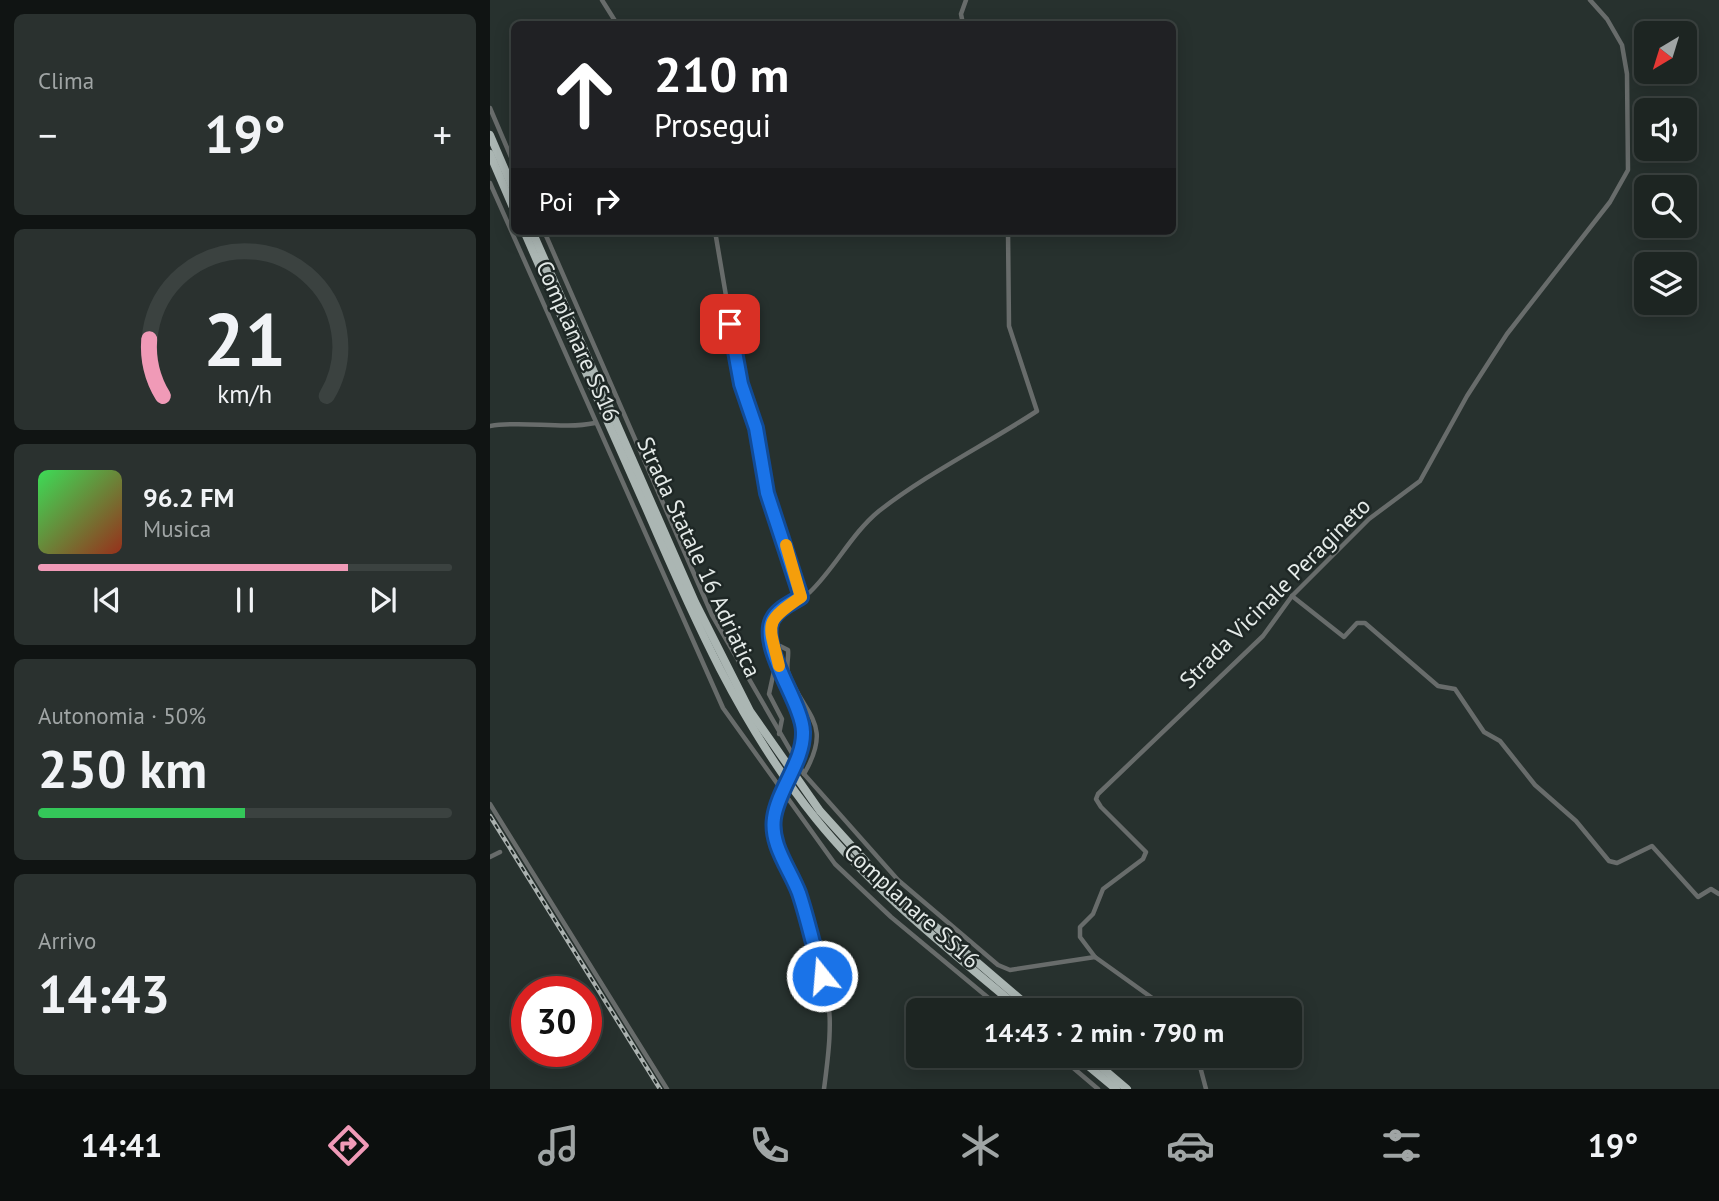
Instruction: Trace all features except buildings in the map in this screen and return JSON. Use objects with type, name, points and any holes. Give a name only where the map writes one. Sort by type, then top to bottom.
[{"type":"highway","points":[[490,135],[511,184]]},
{"type":"highway","points":[[490,154],[511,203]]},
{"type":"highway","name":"Strada Statale 16 Adriatica","points":[[526,235],[688,606],[744,718],[815,818],[853,861],[915,920],[1007,998]]},
{"type":"highway","name":"Strada Statale 16 Adriatica","points":[[534,235],[695,602],[750,711],[820,811],[887,885],[1019,998]]},
{"type":"highway","points":[[1091,1068],[1116,1089]]},
{"type":"highway","points":[[1103,1068],[1128,1089]]},
{"type":"street","points":[[601,0],[615,21]]},
{"type":"street","points":[[962,21],[961,14],[966,0]]},
{"type":"street","name":"Strada Vicinale Peragineto","points":[[1096,957],[1080,937],[1080,927],[1093,914],[1103,889],[1146,856],[1144,849],[1101,807],[1096,799],[1098,793],[1263,636],[1292,596],[1369,520],[1420,481],[1467,396],[1507,334],[1610,202],[1625,177],[1626,64],[1622,45],[1607,19],[1590,0]]},
{"type":"street","points":[[490,108],[511,157]]},
{"type":"street","name":"Complanare SS16","points":[[490,183],[511,231]]},
{"type":"street","name":"Complanare SS16","points":[[513,235],[723,708],[835,863],[891,917],[989,998]]},
{"type":"street","points":[[546,235],[712,615],[804,774],[898,880],[998,965],[1010,970],[1096,957],[1152,998]]},
{"type":"street","points":[[716,235],[741,384],[753,414],[767,493],[801,597]]},
{"type":"street","points":[[824,1089],[828,1060],[827,991],[798,892],[776,843],[774,817],[803,733],[801,718],[782,679],[770,630],[777,613],[809,593],[877,513],[933,474],[979,449],[1037,411],[1009,326],[1008,235]]},
{"type":"street","points":[[490,426],[518,422],[560,426],[595,423]]},
{"type":"street","points":[[1292,596],[1344,637],[1357,623],[1365,623],[1438,686],[1455,689],[1484,732],[1498,738],[1535,785],[1576,821],[1609,861],[1617,863],[1652,846],[1698,897],[1711,888],[1719,894]]},
{"type":"street","points":[[779,734],[782,719],[769,694],[780,646],[788,650],[787,670],[815,720],[818,733],[815,753],[804,774]]},
{"type":"street","points":[[490,804],[667,1089]]},
{"type":"street","points":[[490,857],[500,852]]},
{"type":"street","points":[[1073,1068],[1098,1089]]},
{"type":"street","points":[[1200,1068],[1206,1089]]},
{"type":"railway","points":[[490,816],[660,1089]]},
{"type":"slow traffic","points":[[779,666],[770,630],[772,621],[777,613],[801,597],[786,545]]},
{"type":"route","points":[[730,324],[741,384],[753,414],[767,493],[788,550],[801,597],[777,613],[770,630],[782,679],[801,718],[803,733],[778,802],[774,828],[776,843],[798,892],[822,976]]}]
